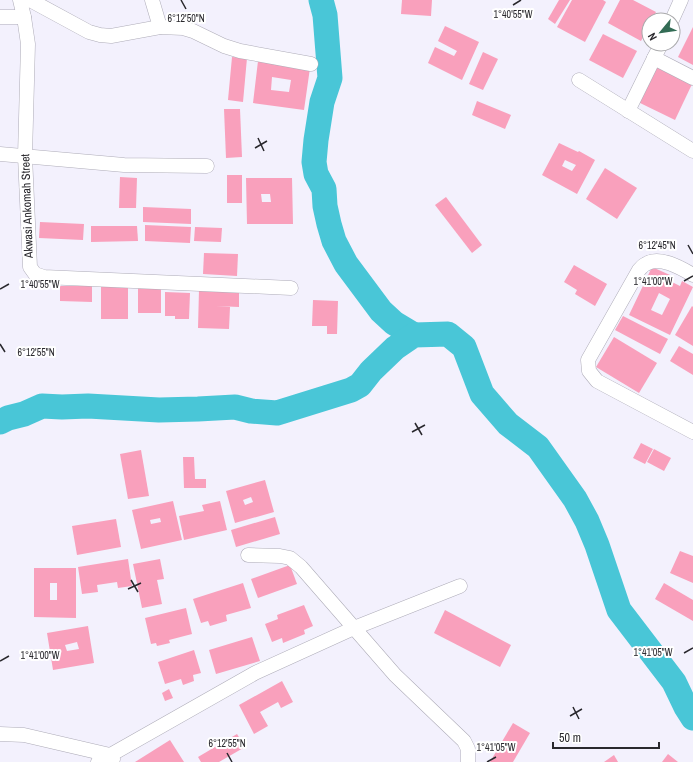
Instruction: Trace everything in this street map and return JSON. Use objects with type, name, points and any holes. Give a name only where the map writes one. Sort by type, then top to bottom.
[{"type":"street","name":"Akwasi Ankomah Street","points":[[20,0],[28,44],[25,156],[30,267],[35,274],[44,277],[291,288]]},
{"type":"street","points":[[30,0],[89,32],[100,35],[111,36],[160,27],[183,28],[193,31],[224,46],[240,51],[311,64]]},
{"type":"street","points":[[152,0],[160,27]]},
{"type":"street","points":[[676,12],[681,0]]},
{"type":"street","points":[[0,17],[24,17]]},
{"type":"street","points":[[628,111],[657,52]]},
{"type":"street","points":[[654,58],[693,78]]},
{"type":"street","points":[[579,80],[693,152]]},
{"type":"street","points":[[0,154],[124,165],[207,166]]},
{"type":"street","points":[[691,270],[666,262],[653,260],[645,264],[639,270],[588,360],[589,371],[597,381],[693,432]]},
{"type":"street","points":[[248,555],[280,556],[290,558],[301,566],[395,675],[464,741],[468,749],[468,762]]},
{"type":"street","points":[[0,734],[24,735],[44,739],[108,760],[255,673],[354,628],[460,586]]},
{"type":"building","points":[[402,0],[432,0],[431,16],[401,14]]},
{"type":"building","points":[[559,0],[570,0],[555,24],[548,19]]},
{"type":"building","points":[[572,0],[603,0],[606,2],[585,42],[557,27]]},
{"type":"building","points":[[620,0],[633,0],[656,12],[641,12],[641,41],[608,23]]},
{"type":"building","points":[[445,26],[479,42],[462,80],[428,63],[435,47],[454,56],[457,51],[438,41]]},
{"type":"building","points":[[693,27],[693,65],[678,57]]},
{"type":"building","points":[[603,34],[637,51],[623,78],[589,60]]},
{"type":"building","points":[[483,52],[498,59],[483,90],[469,84]]},
{"type":"building","points":[[232,57],[247,58],[243,102],[228,100]]},
{"type":"building","points":[[258,61],[310,68],[304,110],[253,103]],"holes":[[[272,77],[291,80],[289,92],[271,90]]]},
{"type":"building","points":[[657,64],[693,82],[675,120],[638,102]]},
{"type":"building","points":[[477,101],[511,115],[505,129],[472,115]]},
{"type":"building","points":[[224,109],[240,109],[242,157],[226,158]]},
{"type":"building","points":[[559,143],[578,152],[579,151],[595,160],[577,194],[542,175]],"holes":[[[565,160],[576,165],[572,171],[562,166]]]},
{"type":"building","points":[[605,168],[637,188],[617,219],[586,199]]},
{"type":"building","points":[[227,175],[242,175],[242,203],[227,203]]},
{"type":"building","points":[[120,177],[137,178],[136,208],[119,208]]},
{"type":"building","points":[[246,178],[292,178],[293,224],[247,224]],"holes":[[[261,194],[270,194],[271,202],[262,202]]]},
{"type":"building","points":[[446,197],[482,245],[472,253],[435,205]]},
{"type":"building","points":[[143,207],[191,209],[191,224],[143,222]]},
{"type":"building","points":[[40,222],[84,224],[83,240],[39,238]]},
{"type":"building","points":[[145,225],[191,227],[190,243],[145,241]]},
{"type":"building","points":[[91,226],[137,226],[138,241],[91,242]]},
{"type":"building","points":[[195,227],[222,228],[221,242],[194,241]]},
{"type":"building","points":[[204,253],[238,254],[237,276],[203,274]]},
{"type":"building","points":[[574,265],[607,284],[595,306],[575,294],[577,290],[564,282]]},
{"type":"building","points":[[652,267],[670,275],[668,280],[680,286],[682,281],[693,287],[670,335],[629,315]],"holes":[[[659,293],[670,299],[662,315],[651,310]]]},
{"type":"building","points":[[138,285],[161,285],[161,313],[138,313]]},
{"type":"building","points":[[60,286],[92,286],[92,302],[60,301]]},
{"type":"building","points":[[101,286],[128,286],[128,319],[101,319]]},
{"type":"building","points":[[199,290],[239,291],[239,307],[216,306],[230,307],[229,329],[198,328]]},
{"type":"building","points":[[165,292],[190,293],[189,319],[175,319],[175,316],[165,316]]},
{"type":"building","points":[[313,300],[338,301],[337,334],[327,334],[327,326],[312,326]]},
{"type":"building","points":[[692,306],[693,307],[693,346],[675,335]]},
{"type":"building","points":[[623,316],[668,339],[660,354],[615,330]]},
{"type":"building","points":[[614,337],[657,363],[639,393],[596,367]]},
{"type":"building","points":[[679,346],[693,354],[693,375],[670,361]]},
{"type":"building","points":[[641,443],[653,449],[645,464],[633,458]]},
{"type":"building","points":[[654,449],[671,458],[664,471],[647,462]]},
{"type":"building","points":[[141,450],[149,496],[128,499],[120,454]]},
{"type":"building","points":[[183,457],[194,457],[195,479],[206,479],[206,488],[184,488]]},
{"type":"building","points":[[265,480],[274,512],[235,523],[226,491]],"holes":[[[251,497],[253,502],[245,505],[243,500]]]},
{"type":"building","points":[[173,501],[182,540],[141,549],[132,510]],"holes":[[[160,518],[161,522],[151,524],[150,520]]]},
{"type":"building","points":[[220,501],[227,530],[184,540],[179,516],[204,511],[202,505]]},
{"type":"building","points":[[275,517],[280,534],[236,547],[231,530]]},
{"type":"building","points":[[116,519],[121,547],[77,555],[72,526]]},
{"type":"building","points":[[680,551],[693,556],[693,583],[670,573]]},
{"type":"building","points":[[128,559],[132,586],[118,588],[117,582],[97,585],[98,592],[82,594],[78,567]]},
{"type":"building","points":[[160,559],[164,579],[157,580],[162,604],[142,608],[133,564]]},
{"type":"building","points":[[290,565],[297,584],[258,598],[251,579]]},
{"type":"building","points":[[34,568],[76,568],[76,618],[34,617]],"holes":[[[50,583],[57,583],[57,600],[50,600]]]},
{"type":"building","points":[[243,583],[251,608],[226,615],[227,621],[210,626],[208,621],[201,623],[193,599]]},
{"type":"building","points":[[664,583],[693,600],[693,621],[655,599]]},
{"type":"building","points":[[304,605],[313,626],[304,630],[305,634],[283,643],[282,638],[272,642],[265,624],[278,619],[277,615]]},
{"type":"building","points":[[186,608],[192,634],[169,640],[170,643],[157,646],[156,643],[151,644],[145,618]]},
{"type":"building","points":[[445,610],[511,645],[500,667],[434,633]]},
{"type":"building","points":[[88,626],[94,663],[53,670],[47,633]],"holes":[[[77,642],[79,649],[67,651],[65,645]]]},
{"type":"building","points":[[252,637],[260,661],[216,674],[209,650]]},
{"type":"building","points":[[194,650],[201,673],[193,675],[194,681],[183,685],[181,679],[165,684],[158,662]]},
{"type":"building","points":[[282,681],[293,702],[281,708],[278,702],[260,712],[268,726],[254,734],[239,705]]},
{"type":"building","points":[[169,689],[173,698],[165,701],[162,693]]},
{"type":"building","points":[[513,723],[530,733],[513,762],[490,762]]},
{"type":"building","points":[[237,734],[245,747],[219,762],[201,762],[198,757]]},
{"type":"building","points":[[170,740],[184,762],[135,762]]},
{"type":"building","points":[[668,754],[678,762],[662,762]]},
{"type":"building","points":[[614,755],[618,762],[604,762]]},
{"type":"waterway","points":[[321,0],[325,15],[330,78],[322,102],[314,162],[316,174],[324,189],[325,206],[329,224],[334,241],[346,264],[381,311],[394,323],[414,335]]},
{"type":"waterway","points":[[0,422],[42,406],[88,406],[159,410],[235,407],[251,411],[277,413],[351,390],[360,385],[371,371],[395,348],[414,335],[448,334],[464,347],[482,394],[508,424],[538,447],[575,499],[587,521],[597,545],[619,610],[674,682],[693,718]]}]
